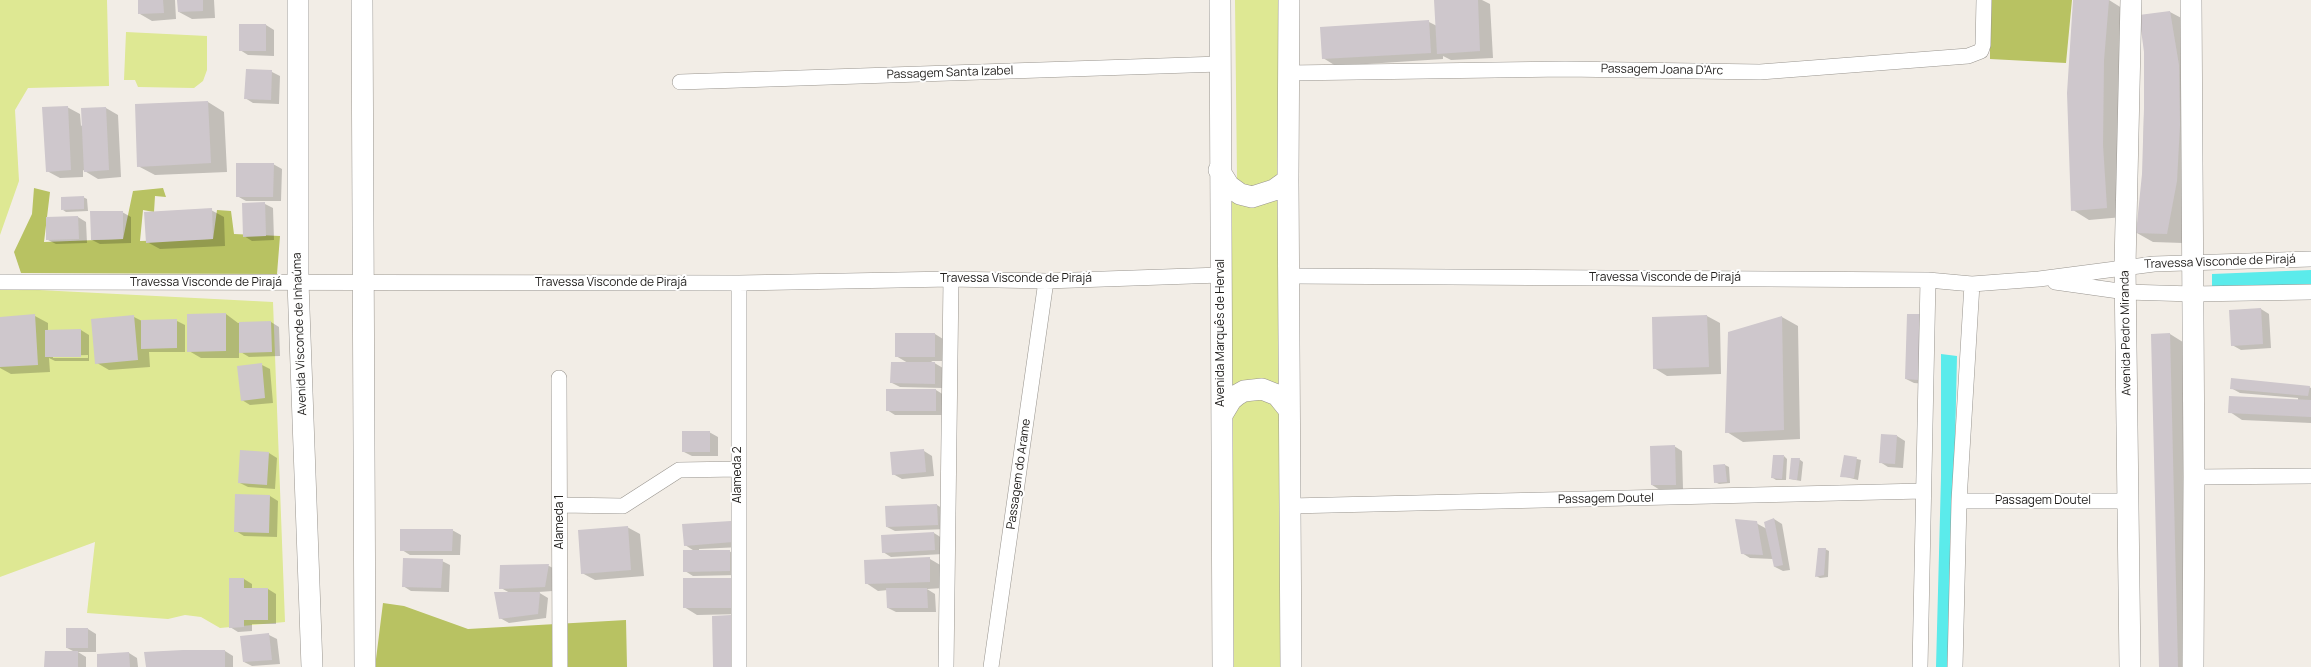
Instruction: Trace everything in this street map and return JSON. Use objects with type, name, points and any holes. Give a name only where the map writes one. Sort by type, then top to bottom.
[{"type":"main road","name":"Avenida Visconde de Inhaúma","points":[[298,0],[298,282],[312,667]]},
{"type":"main road","points":[[362,0],[366,667]]},
{"type":"main road","name":"Avenida Marquês de Herval","points":[[1220,0],[1219,170],[1223,667]]},
{"type":"main road","points":[[1290,0],[1288,180],[1292,667]]},
{"type":"main road","name":"Avenida Pedro Miranda","points":[[2130,667],[2126,266],[2131,0]]},
{"type":"main road","points":[[2190,0],[2194,477],[2193,667]]},
{"type":"main road","points":[[1219,170],[1229,186],[1240,194],[1252,197],[1274,190],[1288,180]]},
{"type":"main road","points":[[1222,415],[1226,407],[1237,395],[1244,391],[1262,389],[1277,395],[1289,410]]},
{"type":"street","name":"Passagem Joana D'Arc","points":[[1289,72],[1565,69],[1760,72],[1968,56],[1981,51],[1984,45],[1984,0]]},
{"type":"street","name":"Passagem Santa Izabel","points":[[680,82],[1220,64]]},
{"type":"street","name":"Travessa Visconde de Pirajá","points":[[1290,276],[1928,280],[1972,284],[2039,279],[2126,266],[2193,261],[2311,259]]},
{"type":"street","name":"Travessa Visconde de Pirajá","points":[[0,282],[739,282],[951,279],[1046,281],[1221,275]]},
{"type":"street","points":[[946,667],[951,279]]},
{"type":"street","name":"Travessa Visconde de Pirajá","points":[[2039,279],[2126,292],[2193,294],[2311,292]]},
{"type":"street","points":[[1920,667],[1928,280]]},
{"type":"street","name":"Passagem do Arame","points":[[991,667],[1046,281]]},
{"type":"street","name":"Alameda 2","points":[[739,282],[739,667]]},
{"type":"street","points":[[1955,667],[1959,501],[1972,284]]},
{"type":"street","name":"Alameda 1","points":[[559,378],[560,667]]},
{"type":"street","points":[[560,505],[624,506],[679,470],[738,469]]},
{"type":"street","points":[[2194,477],[2311,476]]},
{"type":"street","name":"Passagem Doutel","points":[[1290,506],[1923,491]]},
{"type":"street","name":"Passagem Doutel","points":[[1959,501],[2128,501]]},
{"type":"green space","points":[[0,0],[107,0],[109,86],[28,88],[15,110],[19,181],[0,235]]},
{"type":"green space","points":[[1235,0],[1281,0],[1282,169],[1274,182],[1252,189],[1237,179]]},
{"type":"green space","points":[[1990,0],[2072,0],[2066,63],[1990,59]]},
{"type":"green space","points":[[126,32],[207,36],[207,70],[203,81],[194,88],[138,87],[135,80],[124,80]]},
{"type":"green space","points":[[34,188],[50,192],[44,242],[123,239],[133,191],[163,188],[166,197],[155,196],[154,212],[143,210],[140,241],[213,239],[217,210],[231,211],[234,234],[280,236],[277,274],[21,273],[14,252],[32,214]]},
{"type":"green space","points":[[1285,188],[1283,393],[1231,388],[1231,193]]},
{"type":"green space","points":[[0,288],[273,302],[285,622],[220,628],[201,617],[185,615],[168,619],[87,613],[95,542],[0,577]]},
{"type":"green space","points":[[1251,395],[1280,404],[1284,667],[1232,667],[1229,412]]},
{"type":"green space","points":[[383,603],[404,606],[468,629],[626,620],[627,667],[375,667]]},
{"type":"water","points":[[2311,270],[2311,289],[2212,287],[2212,274]]},
{"type":"water","points":[[1941,354],[1957,356],[1950,667],[1936,667],[1941,477]]},
{"type":"building","points":[[138,0],[163,0],[164,13],[138,14]]},
{"type":"building","points":[[177,0],[203,0],[203,11],[178,12]]},
{"type":"building","points":[[1434,0],[1478,0],[1480,51],[1437,54]]},
{"type":"building","points":[[2073,0],[2109,0],[2104,60],[2103,145],[2107,208],[2071,211],[2067,93]]},
{"type":"building","points":[[2170,11],[2179,65],[2180,125],[2177,181],[2167,234],[2136,233],[2142,174],[2144,108],[2144,52],[2139,15]]},
{"type":"building","points":[[1429,20],[1431,53],[1322,59],[1320,27]]},
{"type":"building","points":[[239,24],[266,24],[266,51],[239,51]]},
{"type":"building","points":[[246,69],[272,70],[271,100],[244,99]]},
{"type":"building","points":[[208,101],[211,163],[137,167],[135,104]]},
{"type":"building","points":[[68,106],[71,170],[46,172],[42,107]]},
{"type":"building","points":[[106,107],[109,170],[84,172],[81,108]]},
{"type":"building","points":[[236,163],[274,163],[273,197],[236,197]]},
{"type":"building","points":[[84,196],[84,209],[61,210],[61,197]]},
{"type":"building","points":[[265,202],[266,236],[243,237],[242,203]]},
{"type":"building","points":[[212,208],[213,239],[146,243],[144,212]]},
{"type":"building","points":[[90,211],[123,211],[123,239],[91,240]]},
{"type":"building","points":[[78,216],[79,239],[46,240],[46,217]]},
{"type":"building","points":[[2261,308],[2263,344],[2231,346],[2229,310]]},
{"type":"building","points":[[226,313],[226,351],[187,352],[187,314]]},
{"type":"building","points":[[35,314],[38,365],[0,367],[0,317]]},
{"type":"building","points":[[1907,314],[1921,314],[1919,380],[1905,379]]},
{"type":"building","points":[[134,315],[138,360],[95,364],[91,319]]},
{"type":"building","points":[[1707,315],[1709,367],[1653,369],[1652,317]]},
{"type":"building","points":[[1782,316],[1784,430],[1725,433],[1728,332]]},
{"type":"building","points":[[177,319],[177,348],[141,349],[141,320]]},
{"type":"building","points":[[271,321],[272,352],[239,353],[239,322]]},
{"type":"building","points":[[81,329],[81,357],[45,357],[45,330]]},
{"type":"building","points":[[895,333],[935,333],[935,357],[895,357]]},
{"type":"building","points":[[2170,333],[2178,667],[2159,667],[2151,334]]},
{"type":"building","points":[[891,362],[935,362],[935,384],[890,383]]},
{"type":"building","points":[[262,363],[265,398],[241,401],[237,366]]},
{"type":"building","points":[[2231,378],[2310,386],[2308,396],[2230,389]]},
{"type":"building","points":[[886,389],[936,389],[936,411],[886,411]]},
{"type":"building","points":[[2229,396],[2311,400],[2311,417],[2228,413]]},
{"type":"building","points":[[682,431],[710,431],[710,452],[682,452]]},
{"type":"building","points":[[1881,434],[1897,435],[1895,464],[1879,463]]},
{"type":"building","points":[[1675,445],[1676,485],[1651,485],[1650,446]]},
{"type":"building","points":[[924,449],[926,472],[892,475],[890,452]]},
{"type":"building","points":[[240,450],[269,452],[267,485],[238,483]]},
{"type":"building","points":[[1773,455],[1784,455],[1782,479],[1771,478]]},
{"type":"building","points":[[1844,455],[1857,457],[1854,478],[1840,477]]},
{"type":"building","points":[[1791,458],[1800,458],[1797,480],[1789,479]]},
{"type":"building","points":[[1725,464],[1727,482],[1714,483],[1713,465]]},
{"type":"building","points":[[235,494],[270,495],[269,533],[234,532]]},
{"type":"building","points":[[937,504],[938,525],[886,527],[885,506]]},
{"type":"building","points":[[1774,518],[1783,565],[1774,567],[1764,522]]},
{"type":"building","points":[[1735,519],[1757,521],[1763,555],[1741,554]]},
{"type":"building","points":[[731,521],[733,542],[684,546],[682,524]]},
{"type":"building","points":[[628,526],[631,570],[581,574],[578,530]]},
{"type":"building","points":[[400,529],[453,529],[452,551],[400,551]]},
{"type":"building","points":[[934,532],[935,550],[882,553],[881,535]]},
{"type":"building","points":[[1818,548],[1826,548],[1824,575],[1815,577]]},
{"type":"building","points":[[683,550],[730,550],[730,571],[683,572]]},
{"type":"building","points":[[930,557],[930,582],[865,584],[864,560]]},
{"type":"building","points":[[403,558],[443,559],[441,588],[402,587]]},
{"type":"building","points":[[549,564],[545,587],[499,589],[500,565]]},
{"type":"building","points":[[229,578],[244,578],[244,588],[268,588],[268,620],[244,620],[244,627],[229,628]]},
{"type":"building","points":[[683,578],[731,578],[731,608],[683,608]]},
{"type":"building","points":[[886,588],[927,588],[928,608],[887,608]]},
{"type":"building","points":[[494,592],[540,592],[538,614],[499,619]]},
{"type":"building","points":[[731,615],[732,667],[713,667],[712,616]]},
{"type":"building","points":[[66,628],[88,628],[88,648],[66,648]]},
{"type":"building","points":[[269,633],[272,660],[243,662],[240,636]]},
{"type":"building","points":[[225,650],[225,667],[146,667],[144,652]]},
{"type":"building","points":[[45,651],[78,651],[78,667],[44,667]]},
{"type":"building","points":[[129,652],[130,667],[97,667],[97,654]]}]
